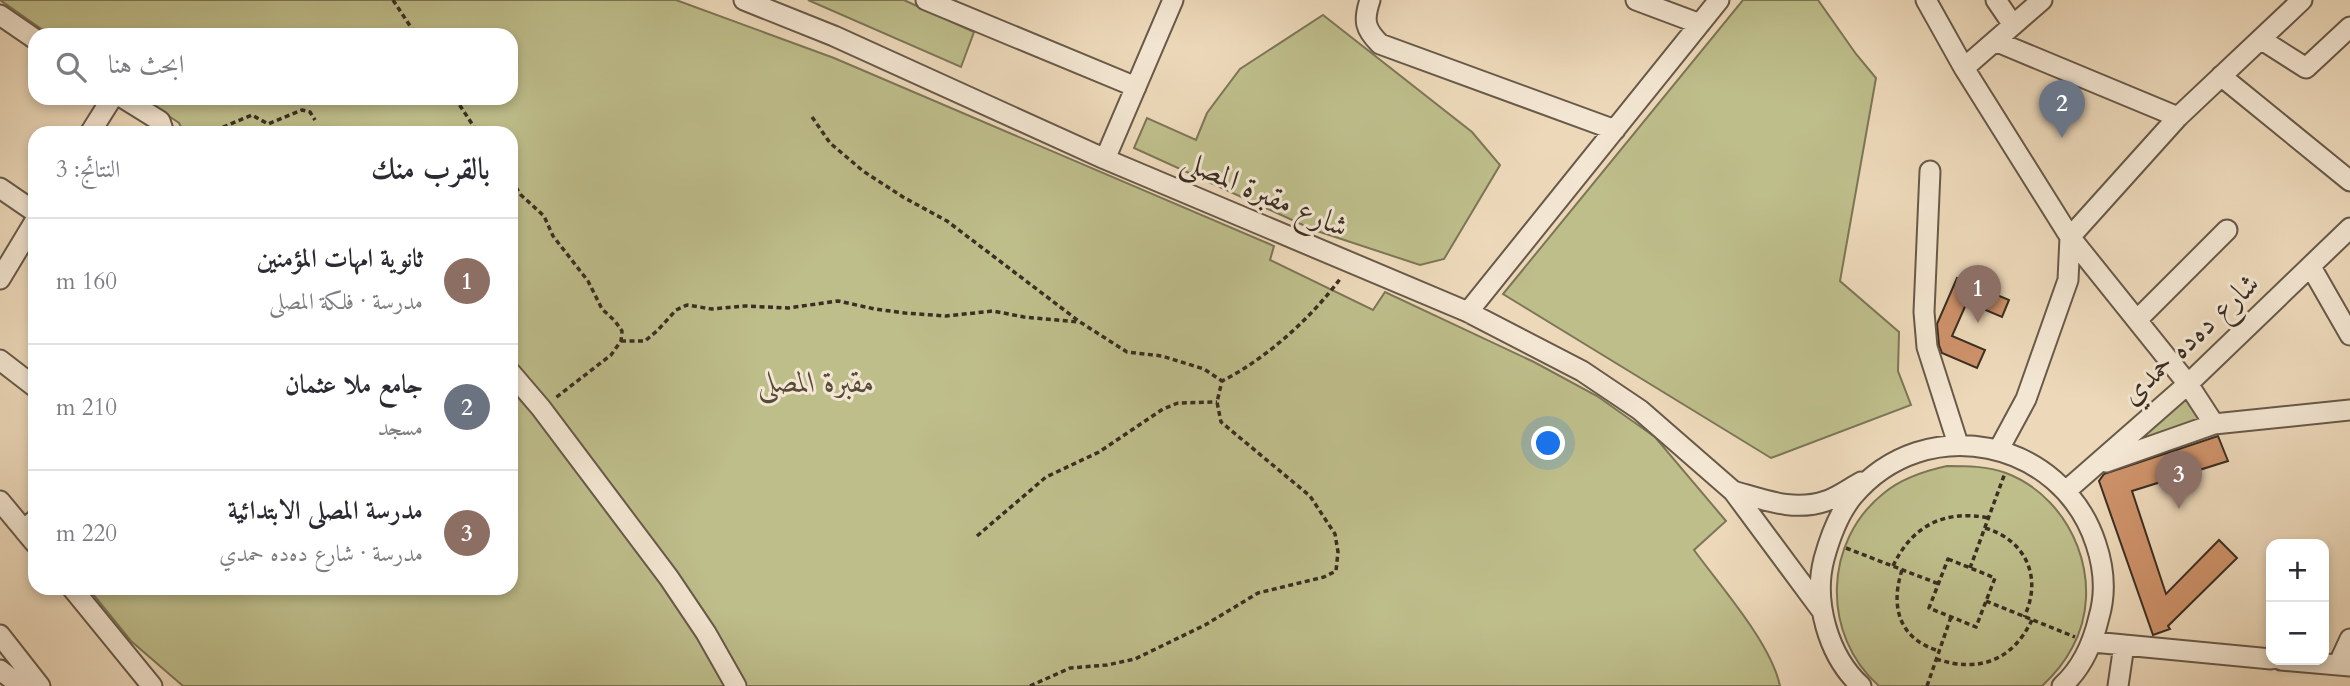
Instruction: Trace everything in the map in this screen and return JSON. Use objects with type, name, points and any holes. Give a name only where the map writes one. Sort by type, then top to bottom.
[{"type":"street","name":"شارع مقبرة المصلى","points":[[744,0],[834,36],[1105,159],[1468,312],[1582,371],[1640,410],[1733,491],[1822,611]]},
{"type":"street","points":[[926,0],[1136,87]]},
{"type":"street","points":[[1105,159],[1173,0]]},
{"type":"street","points":[[1370,0],[1365,14],[1368,32],[1380,44],[1615,130]]},
{"type":"street","points":[[1636,0],[1700,24]]},
{"type":"street","points":[[1468,312],[1719,0]]},
{"type":"street","points":[[1926,0],[1964,68],[2070,237],[2188,384],[2214,424]]},
{"type":"street","points":[[1996,0],[2013,25]]},
{"type":"street","points":[[1964,68],[2042,0]]},
{"type":"street","points":[[1998,449],[2026,399],[2068,280],[2070,237],[2178,117],[2302,0]]},
{"type":"street","points":[[0,15],[28,34]]},
{"type":"street","points":[[2262,40],[2306,68],[2350,27]]},
{"type":"street","points":[[1995,41],[2178,117]]},
{"type":"street","points":[[2221,76],[2350,181]]},
{"type":"street","points":[[94,126],[108,105]]},
{"type":"street","points":[[134,105],[160,121],[162,126]]},
{"type":"street","points":[[1930,171],[1924,312],[1927,347],[1958,444]]},
{"type":"street","points":[[0,188],[28,207]]},
{"type":"street","name":"شارع دەدە حمدي","points":[[2067,490],[2188,384],[2350,228]]},
{"type":"street","points":[[2137,320],[2227,230]]},
{"type":"street","points":[[0,279],[28,233]]},
{"type":"street","points":[[2311,267],[2350,335]]},
{"type":"street","points":[[0,360],[28,382]]},
{"type":"street","points":[[518,381],[675,586],[736,686]]},
{"type":"street","points":[[2095,466],[2214,424],[2350,410]]},
{"type":"street","points":[[1858,684],[1840,660],[1822,611],[1821,570],[1832,531],[1853,496],[1882,469],[1919,451],[1958,444],[1998,449],[2036,465],[2067,490],[2090,524],[2102,562],[2103,603],[2081,638],[2071,678],[2062,686]]},
{"type":"street","name":"شارع مقبرة المصلى","points":[[1733,491],[1779,504],[1803,507],[1829,500],[1882,469]]},
{"type":"street","points":[[0,501],[28,527]]},
{"type":"street","points":[[78,595],[152,686]]},
{"type":"street","points":[[0,635],[40,686]]},
{"type":"street","points":[[2081,638],[2124,645],[2266,659]]},
{"type":"street","points":[[2344,666],[2350,639]]},
{"type":"street","points":[[2118,686],[2124,645]]},
{"type":"street","points":[[0,670],[22,686]]},
{"type":"path","points":[[393,0],[411,28]]},
{"type":"path","points":[[460,105],[473,126]]},
{"type":"path","points":[[226,126],[252,116],[268,124],[302,110],[310,112],[316,120]]},
{"type":"path","points":[[812,117],[830,143],[863,171],[947,221],[1080,322],[1127,352],[1162,356],[1204,369],[1222,381]]},
{"type":"path","points":[[518,190],[548,222],[553,236],[588,281],[602,309],[622,331],[621,341],[611,355],[541,408]]},
{"type":"path","points":[[1222,381],[1238,373],[1278,344],[1331,290],[1352,263]]},
{"type":"path","points":[[621,341],[645,341],[676,310],[687,305],[712,309],[745,306],[789,308],[838,302],[905,313],[946,316],[993,311],[1080,322]]},
{"type":"path","points":[[1030,686],[1070,668],[1107,665],[1135,659],[1205,625],[1258,593],[1324,577],[1335,570],[1338,552],[1335,534],[1310,496],[1221,422],[1217,402],[1222,381]]},
{"type":"path","points":[[977,536],[1046,477],[1099,452],[1163,409],[1178,403],[1217,402]]},
{"type":"path","points":[[1970,568],[2005,473],[1994,470]]},
{"type":"path","points":[[1893,566],[1915,534],[1937,520],[1963,515],[1989,518]]},
{"type":"path","points":[[1985,528],[2013,541],[2030,567],[2032,597],[2024,617]]},
{"type":"path","points":[[1848,538],[1843,548],[1939,584]]},
{"type":"path","points":[[1948,559],[1970,568],[1995,578],[1976,627],[1929,608],[1948,559]]},
{"type":"path","points":[[1902,570],[1896,595],[1900,618],[1912,636],[1929,648],[1939,651]]},
{"type":"path","points":[[1986,601],[2081,638]]},
{"type":"path","points":[[1927,686],[1951,617]]},
{"type":"path","points":[[1936,659],[1959,666],[1972,666],[1998,658],[2019,641],[2032,620]]},
{"type":"green space","name":"مقبرة المصلى","points":[[0,0],[676,0],[834,58],[1274,246],[1270,260],[1373,310],[1385,292],[1534,362],[1597,396],[1655,437],[1726,521],[1694,550],[1756,634],[1775,669],[1780,686],[183,686],[131,641],[94,595],[518,595],[518,126],[180,126],[152,105],[518,105],[518,28],[40,28]]},
{"type":"green space","points":[[808,0],[904,0],[974,32],[961,67]]},
{"type":"green space","points":[[1743,0],[1818,0],[1876,78],[1840,281],[1899,332],[1898,371],[1911,405],[1771,458],[1503,294]]},
{"type":"green space","points":[[1323,15],[1472,132],[1500,165],[1444,259],[1420,265],[1314,230],[1134,148],[1147,118],[1196,140],[1207,113],[1240,69]]},
{"type":"green space","points":[[2188,396],[2205,423],[2142,440],[2142,437]]},
{"type":"green space","points":[[1947,466],[1992,469],[2030,485],[2050,502],[2066,523],[2078,547],[2086,598],[2082,623],[2066,659],[2042,686],[1879,686],[1860,665],[1847,641],[1839,615],[1837,588],[1840,562],[1849,536],[1864,513],[1898,483]]},
{"type":"building","points":[[1957,278],[2009,300],[2002,317],[1967,302],[1952,336],[1985,350],[1977,368],[1942,353],[1939,345],[1937,324]]},
{"type":"building","points":[[2218,436],[2228,461],[2132,491],[2166,594],[2219,540],[2237,558],[2168,626],[2170,629],[2153,635],[2099,481],[2104,474]]},
{"type":"place","name":"جامع ملا عثمان","points":[[2062,138]]},
{"type":"place","name":"ثانوية امهات المؤمنين","points":[[1978,323]]},
{"type":"place","name":"مدرسة المصلى الابتدائية","points":[[2179,509]]}]
